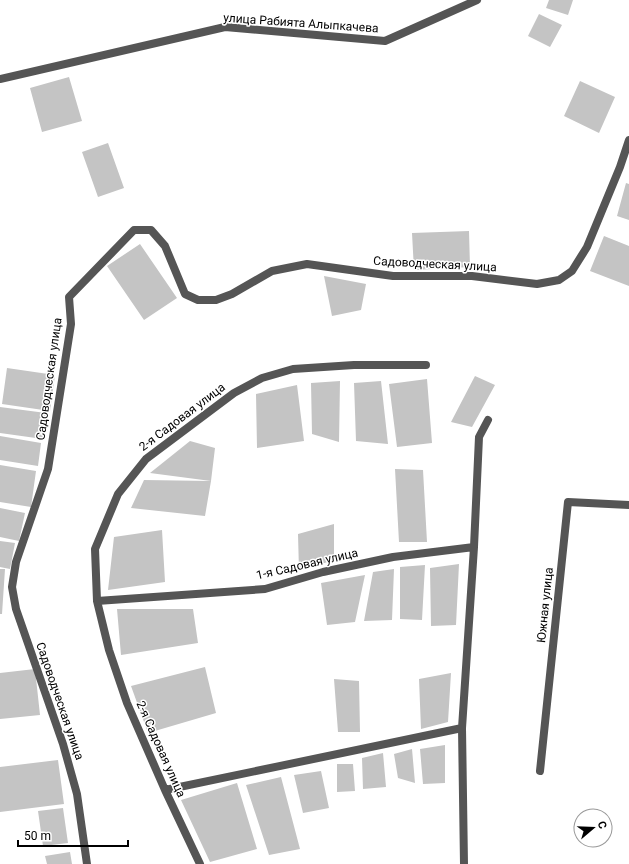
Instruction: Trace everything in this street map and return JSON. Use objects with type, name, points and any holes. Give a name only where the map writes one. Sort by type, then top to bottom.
[{"type":"street","name":"улица Рабията Алыпкачева","points":[[0,79],[225,27],[385,41],[477,0]]},
{"type":"street","name":"Садоводческая улица","points":[[87,864],[77,794],[63,744],[16,609],[12,587],[16,562],[48,469],[71,324],[69,297],[134,230],[151,230],[165,246],[185,294],[198,300],[216,300],[232,294],[272,270],[307,264],[393,276],[472,276],[537,284],[559,280],[572,271],[587,248],[620,167],[629,140]]},
{"type":"street","name":"2-я Садовая улица","points":[[200,864],[165,790],[127,703],[109,650],[97,601],[95,549],[118,494],[146,459],[234,392],[262,378],[293,369],[354,365],[426,365]]},
{"type":"street","points":[[464,864],[462,728],[474,547],[479,437],[488,420]]},
{"type":"street","name":"Южная улица","points":[[540,771],[568,502],[629,505]]},
{"type":"street","name":"1-я Садовая улица","points":[[97,601],[265,588],[323,572],[394,557],[474,547]]},
{"type":"street","points":[[165,790],[462,728]]},
{"type":"building","points":[[549,0],[573,0],[568,15],[546,8]]},
{"type":"building","points":[[539,14],[562,25],[550,47],[528,36]]},
{"type":"building","points":[[69,77],[82,121],[42,132],[30,88]]},
{"type":"building","points":[[580,81],[615,97],[599,133],[564,116]]},
{"type":"building","points":[[108,143],[124,188],[98,197],[82,152]]},
{"type":"building","points":[[626,183],[629,184],[629,220],[617,216]]},
{"type":"building","points":[[469,231],[470,267],[414,270],[412,233]]},
{"type":"building","points":[[604,236],[629,246],[629,286],[590,271]]},
{"type":"building","points":[[140,244],[177,298],[144,320],[107,266]]},
{"type":"building","points":[[324,276],[366,284],[361,310],[332,316]]},
{"type":"building","points":[[7,368],[55,375],[50,411],[2,404]]},
{"type":"building","points":[[475,376],[495,385],[472,427],[451,422]]},
{"type":"building","points":[[427,379],[432,443],[397,447],[389,384]]},
{"type":"building","points":[[340,381],[339,442],[312,434],[311,383]]},
{"type":"building","points":[[381,381],[388,444],[356,441],[354,383]]},
{"type":"building","points":[[297,385],[304,441],[257,448],[256,394]]},
{"type":"building","points":[[0,407],[46,413],[43,439],[0,433]]},
{"type":"building","points":[[0,436],[41,443],[38,466],[0,460]]},
{"type":"building","points":[[190,441],[215,448],[211,481],[150,473]]},
{"type":"building","points":[[0,465],[36,471],[31,507],[0,502]]},
{"type":"building","points":[[395,469],[423,470],[427,542],[399,542]]},
{"type":"building","points":[[144,480],[211,481],[205,516],[131,508]]},
{"type":"building","points":[[0,508],[25,513],[19,541],[0,537]]},
{"type":"building","points":[[334,524],[334,560],[299,571],[298,534]]},
{"type":"building","points":[[162,530],[165,582],[108,590],[114,537]]},
{"type":"building","points":[[0,541],[15,543],[10,569],[0,567]]},
{"type":"building","points":[[459,564],[456,625],[431,626],[430,568]]},
{"type":"building","points":[[425,565],[422,620],[400,619],[400,567]]},
{"type":"building","points":[[0,569],[5,569],[2,614],[0,614]]},
{"type":"building","points":[[394,569],[392,620],[364,621],[373,572]]},
{"type":"building","points":[[365,575],[355,622],[327,625],[321,583]]},
{"type":"building","points":[[117,609],[193,609],[198,643],[121,655]]},
{"type":"building","points":[[205,667],[216,713],[148,733],[131,686]]},
{"type":"building","points":[[35,669],[40,715],[0,719],[0,673]]},
{"type":"building","points":[[451,673],[448,722],[421,729],[419,679]]},
{"type":"building","points":[[334,679],[359,681],[360,732],[338,732]]},
{"type":"building","points":[[445,745],[445,783],[423,784],[420,749]]},
{"type":"building","points":[[412,749],[415,783],[398,778],[394,754]]},
{"type":"building","points":[[383,753],[386,787],[363,789],[362,758]]},
{"type":"building","points":[[58,760],[64,804],[0,812],[0,767]]},
{"type":"building","points":[[337,764],[353,764],[355,791],[337,792]]},
{"type":"building","points":[[321,771],[329,808],[303,813],[294,775]]},
{"type":"building","points":[[281,777],[300,849],[269,855],[246,785]]},
{"type":"building","points":[[237,783],[257,849],[210,862],[181,800]]},
{"type":"building","points":[[63,808],[68,843],[43,846],[38,811]]},
{"type":"building","points":[[70,852],[72,864],[47,864],[45,856]]}]
